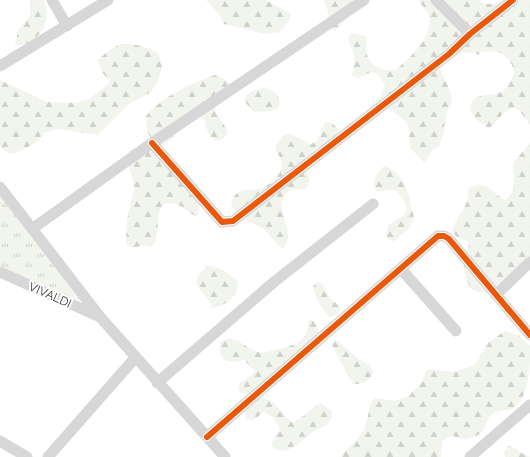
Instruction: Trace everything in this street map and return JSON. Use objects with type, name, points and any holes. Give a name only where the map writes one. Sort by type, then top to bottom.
[{"type":"street","points":[[52,0],[67,26]]},
{"type":"street","points":[[0,66],[108,0]]},
{"type":"street","points":[[32,229],[152,144],[364,0]]},
{"type":"street","points":[[436,0],[470,34]]},
{"type":"street","points":[[152,144],[222,222],[228,223],[240,216],[449,54],[470,34],[513,0]]},
{"type":"street","points":[[0,187],[101,318],[135,358],[226,457]]},
{"type":"street","points":[[158,383],[274,282],[373,204]]},
{"type":"street","points":[[207,437],[438,236],[449,238],[530,335]]},
{"type":"street","points":[[496,295],[530,262]]},
{"type":"street","points":[[401,269],[456,331]]},
{"type":"street","name":"VIVALDI","points":[[0,272],[101,318]]},
{"type":"street","points":[[48,457],[135,358]]},
{"type":"street","points":[[470,457],[530,405]]},
{"type":"street","points":[[0,441],[27,457]]},
{"type":"green space","points":[[30,0],[43,0],[47,15],[45,23],[42,31],[37,37],[23,45],[15,45],[18,31],[30,15]]},
{"type":"green space","points":[[206,0],[266,0],[291,14],[289,21],[280,32],[266,34],[224,24],[218,13]]},
{"type":"green space","points":[[323,0],[364,0],[335,31],[330,23],[327,7]]},
{"type":"green space","points":[[418,0],[478,0],[486,4],[490,4],[510,0],[530,0],[530,125],[520,111],[514,108],[503,114],[489,128],[478,121],[472,114],[470,106],[476,98],[480,96],[497,94],[507,87],[512,79],[514,72],[511,63],[502,53],[499,52],[481,52],[478,55],[468,52],[463,53],[450,58],[441,64],[441,71],[452,96],[451,104],[447,111],[442,139],[439,146],[433,149],[425,163],[410,148],[409,128],[406,122],[390,109],[369,113],[369,107],[380,98],[385,85],[378,74],[371,72],[359,78],[352,76],[355,57],[348,39],[351,33],[365,36],[366,53],[371,63],[378,68],[396,70],[420,46],[428,31],[430,24],[429,16]]},
{"type":"green space","points":[[121,44],[141,46],[159,54],[162,68],[158,81],[151,92],[128,105],[98,135],[58,129],[44,133],[35,143],[23,150],[10,154],[0,147],[0,80],[47,102],[77,103],[91,98],[110,82],[102,72],[98,60],[109,50]]},
{"type":"green space","points":[[215,75],[227,80],[226,81],[231,84],[216,105],[215,111],[228,131],[225,137],[219,141],[212,138],[207,131],[205,120],[199,116],[187,123],[167,143],[160,146],[152,140],[146,125],[146,116],[160,102],[178,91]]},
{"type":"green space","points":[[265,88],[277,94],[279,107],[270,111],[254,112],[244,101],[247,95],[252,91]]},
{"type":"green space","points":[[325,122],[332,123],[342,133],[342,140],[316,148],[305,157],[304,167],[310,180],[309,185],[307,188],[293,190],[286,193],[282,199],[283,213],[288,236],[287,243],[282,249],[264,229],[246,220],[231,207],[233,199],[238,192],[267,186],[274,180],[280,172],[282,164],[280,157],[276,152],[276,145],[284,135],[291,134],[311,144],[317,141]]},
{"type":"green space","points":[[530,143],[530,265],[500,285],[490,290],[480,292],[472,289],[467,281],[464,260],[469,242],[457,237],[452,232],[454,226],[467,201],[468,189],[479,185],[488,188],[505,200],[509,196],[512,192],[514,182],[514,162]]},
{"type":"green space","points":[[142,147],[149,149],[155,154],[169,171],[183,176],[202,197],[197,217],[176,204],[166,203],[161,207],[159,213],[155,242],[151,247],[145,245],[132,248],[126,244],[127,218],[134,191],[134,185],[127,158],[129,151]]},
{"type":"green space","points":[[384,166],[390,168],[400,176],[406,187],[414,215],[412,224],[394,242],[387,239],[386,232],[388,225],[403,216],[407,209],[405,202],[396,191],[376,191],[374,184],[376,177]]},
{"type":"green space","points":[[0,195],[89,305],[0,266]]},
{"type":"green space","points":[[207,265],[221,269],[238,281],[236,292],[230,300],[221,306],[210,308],[212,305],[196,284],[198,276]]},
{"type":"green space","points":[[317,281],[323,285],[330,298],[341,308],[333,317],[329,317],[317,300],[313,287]]},
{"type":"green space","points":[[311,319],[316,323],[319,333],[251,394],[240,393],[238,389],[240,383],[254,373],[254,370],[244,360],[234,362],[224,360],[220,354],[220,343],[230,339],[235,340],[254,351],[261,353],[287,347],[298,343],[306,335],[308,321]]},
{"type":"green space","points":[[505,331],[518,335],[530,346],[528,379],[524,395],[515,407],[509,410],[493,413],[480,434],[467,439],[449,437],[442,442],[441,457],[341,457],[364,430],[372,401],[375,398],[395,401],[409,396],[422,382],[427,369],[454,372],[475,365],[489,342]]},
{"type":"green space","points":[[334,340],[338,341],[358,359],[370,365],[373,371],[366,382],[353,384],[332,346]]},
{"type":"green space","points":[[262,398],[272,401],[291,422],[298,420],[321,403],[332,411],[332,417],[325,426],[310,434],[294,447],[284,451],[279,450],[274,448],[272,444],[272,441],[280,430],[273,417],[264,412],[253,420],[246,419],[245,409],[255,400]]},
{"type":"green space","points":[[508,446],[530,457],[505,457],[504,452]]},
{"type":"cycle path","points":[[152,143],[222,222],[233,221],[449,54],[470,34],[513,0]]},
{"type":"cycle path","points":[[207,437],[438,236],[444,236],[449,239],[530,335]]}]
